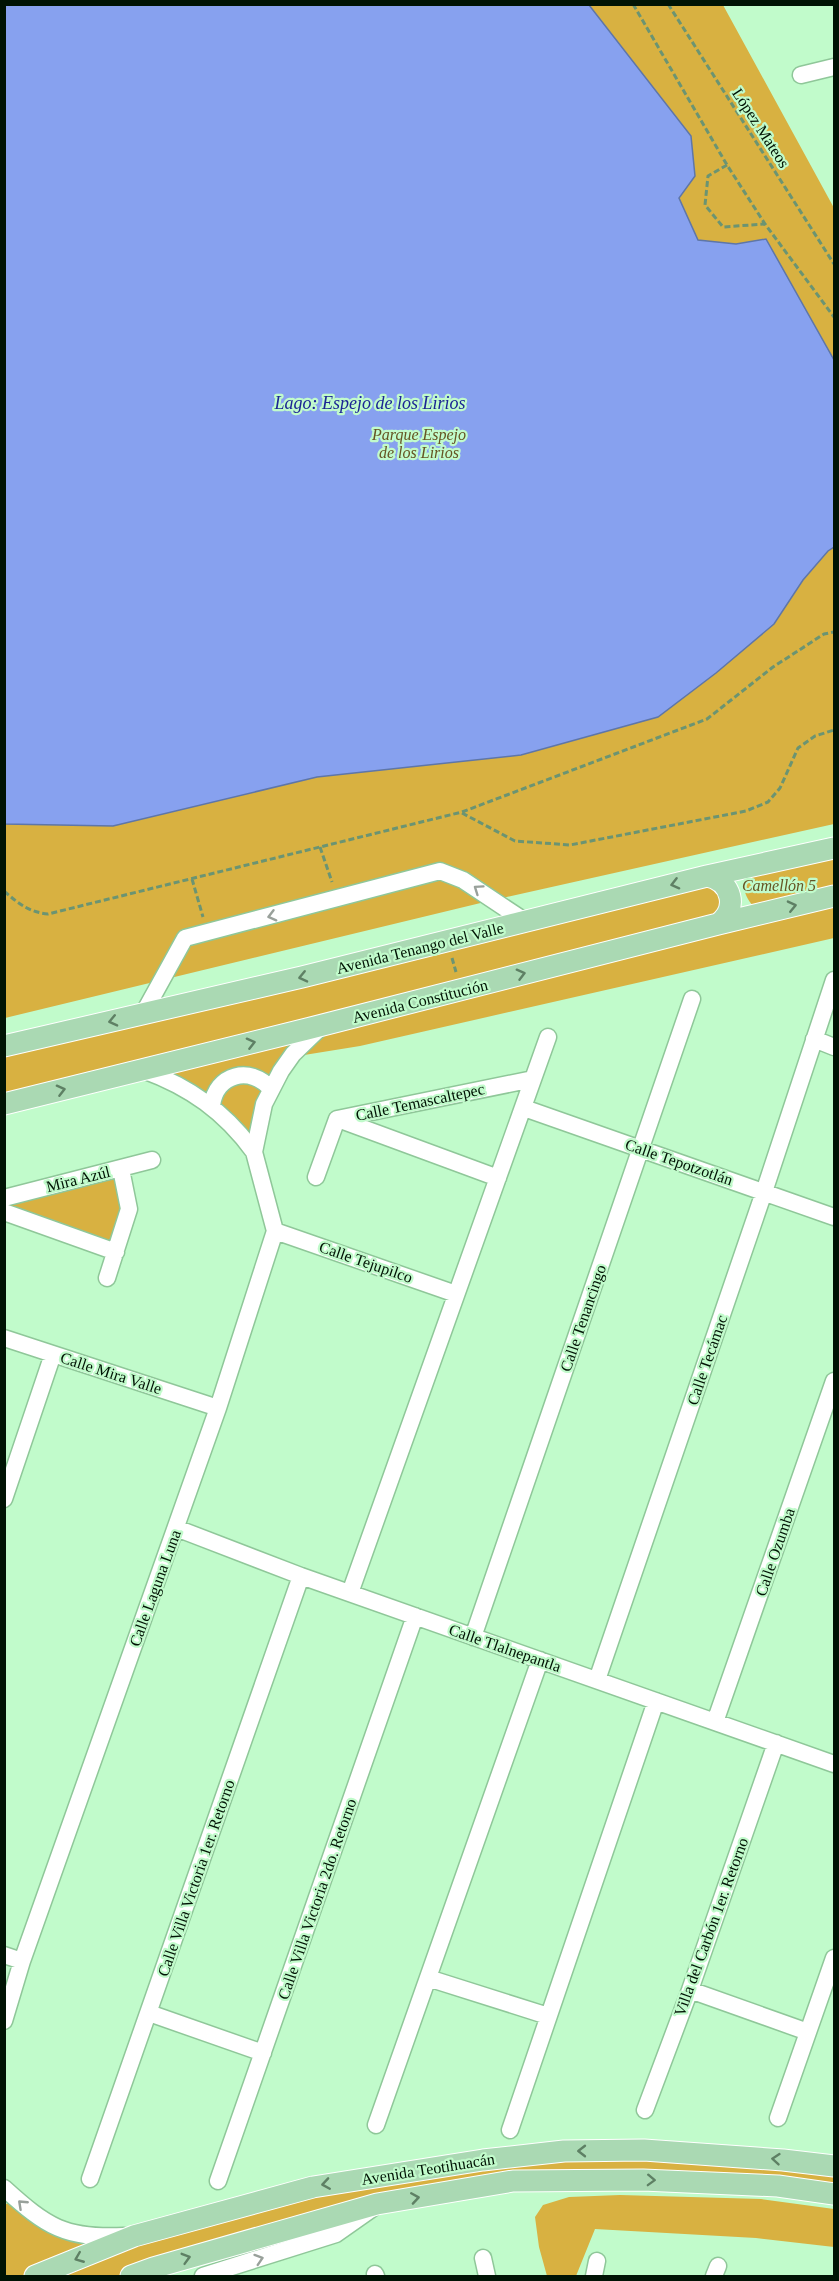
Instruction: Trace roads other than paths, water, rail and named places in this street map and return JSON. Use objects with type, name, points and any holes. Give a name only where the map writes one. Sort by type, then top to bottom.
[{"type":"main road","name":"Avenida Tenango del Valle","points":[[4,1046],[447,942],[707,876],[834,848]]},
{"type":"main road","points":[[754,865],[745,875],[743,894],[752,907],[766,912]]},
{"type":"main road","points":[[707,876],[720,880],[729,891],[728,913],[717,924]]},
{"type":"main road","name":"Avenida Constitución","points":[[4,1104],[323,1026],[834,896]]},
{"type":"main road","name":"Avenida Teotihuacán","points":[[35,2277],[134,2236],[313,2187],[483,2160],[564,2151],[644,2150],[834,2166]]},
{"type":"main road","name":"Avenida Teotihuacán","points":[[131,2277],[165,2265],[378,2204],[513,2181],[643,2180],[778,2186],[834,2194]]},
{"type":"street","points":[[801,75],[834,67]]},
{"type":"street","points":[[143,1014],[185,938],[440,871],[464,880],[526,922]]},
{"type":"street","name":"Calle Tecámac","points":[[597,1680],[834,980]]},
{"type":"street","name":"Calle Tenancingo","points":[[473,1636],[692,999]]},
{"type":"street","points":[[254,1152],[260,1120],[271,1089],[293,1054],[323,1026]]},
{"type":"street","points":[[350,1593],[548,1037]]},
{"type":"street","points":[[814,1040],[834,1047]]},
{"type":"street","points":[[143,1070],[179,1085],[212,1106],[242,1136],[254,1152],[275,1231]]},
{"type":"street","points":[[212,1106],[216,1090],[227,1079],[234,1076],[251,1075],[266,1083],[271,1089]]},
{"type":"street","name":"Calle Temascaltepec","points":[[337,1119],[533,1079]]},
{"type":"street","name":"Calle Tepotzotlán","points":[[524,1108],[834,1217]]},
{"type":"street","points":[[316,1177],[337,1119]]},
{"type":"street","name":"Calle Temascaltepec","points":[[337,1119],[498,1178]]},
{"type":"street","name":"Mira Azúl","points":[[4,1198],[152,1160]]},
{"type":"street","points":[[107,1278],[129,1209],[121,1169]]},
{"type":"street","points":[[4,1212],[116,1252]]},
{"type":"street","name":"Calle Tejupilco","points":[[275,1231],[456,1294]]},
{"type":"street","name":"Calle Laguna Luna","points":[[4,2021],[22,1961],[218,1408],[275,1231]]},
{"type":"street","name":"Calle Mira Valle","points":[[4,1338],[218,1408]]},
{"type":"street","points":[[4,1499],[53,1354]]},
{"type":"street","name":"Calle Ozumba","points":[[716,1722],[834,1381]]},
{"type":"street","name":"Calle Tlalnepantla","points":[[176,1528],[301,1576],[834,1764]]},
{"type":"street","name":"Calle Villa Victoria 1er. Retorno","points":[[90,2179],[301,1576]]},
{"type":"street","name":"Calle Villa Victoria 2do. Retorno","points":[[218,2181],[415,1616]]},
{"type":"street","points":[[376,2125],[540,1660]]},
{"type":"street","points":[[510,2130],[656,1701]]},
{"type":"street","name":"Villa del Carbón 1er. Retorno","points":[[645,2110],[690,1990],[776,1743]]},
{"type":"street","points":[[4,1955],[22,1961]]},
{"type":"street","points":[[778,2118],[834,1958]]},
{"type":"street","points":[[428,1978],[549,2016]]},
{"type":"street","points":[[690,1990],[808,2032]]},
{"type":"street","points":[[149,2013],[263,2053]]},
{"type":"street","points":[[4,2188],[32,2214],[66,2232],[98,2237],[134,2236]]},
{"type":"street","points":[[203,2277],[336,2234],[378,2204]]},
{"type":"street","points":[[483,2258],[487,2277]]},
{"type":"water","name":"Lago: Espejo de los Lirios","points":[[5,4],[589,5],[691,136],[695,176],[679,198],[698,240],[736,244],[766,239],[834,360],[834,547],[803,580],[774,624],[716,673],[658,717],[521,755],[317,777],[113,826],[5,824]]},
{"type":"park label","name":"Parque Espejo de los Lirios","points":[[419,443]]},
{"type":"park label","name":"Camellón 5","points":[[779,885]]}]
